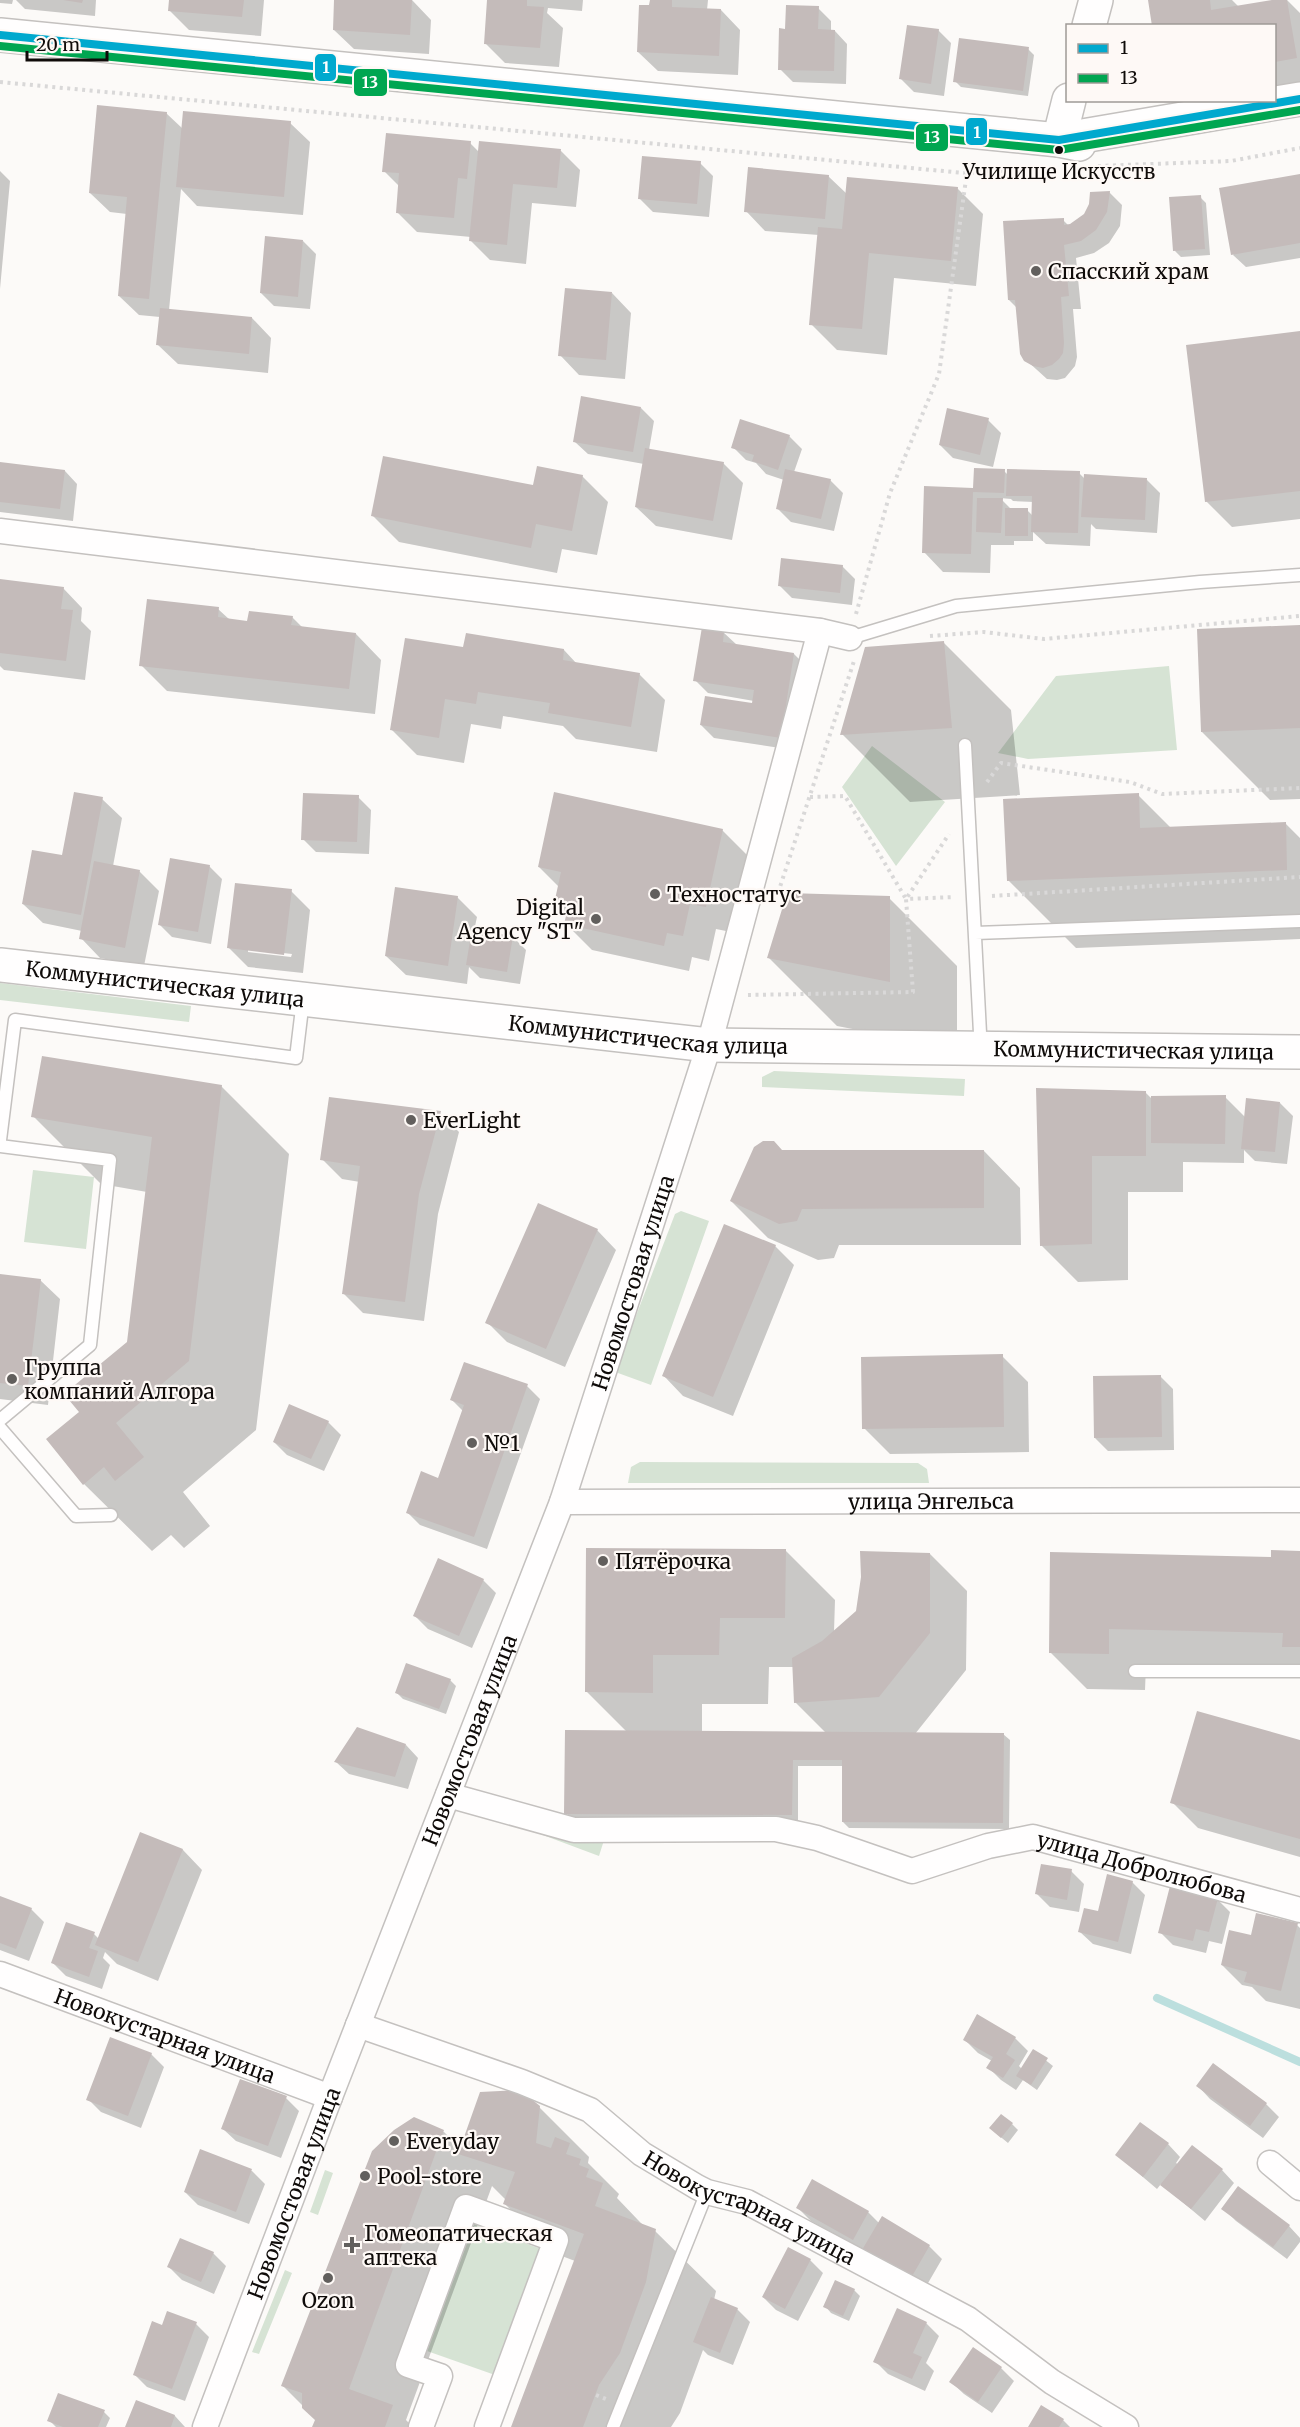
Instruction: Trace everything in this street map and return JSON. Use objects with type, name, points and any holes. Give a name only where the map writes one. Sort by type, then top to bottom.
[{"type":"street","points":[[1090,24],[1096,0]]},
{"type":"street","points":[[0,35],[1059,140],[1102,149],[1300,116]]},
{"type":"street","points":[[1059,140],[1300,99]]},
{"type":"street","points":[[1059,140],[1068,102]]},
{"type":"street","points":[[0,531],[820,632],[849,638]]},
{"type":"street","name":"Новомостовая улица","points":[[205,2427],[330,2097],[562,1502],[709,1045],[820,632]]},
{"type":"street","name":"Коммунистическая улица","points":[[0,965],[709,1045],[1300,1052]]},
{"type":"street","name":"улица Энгельса","points":[[562,1502],[1300,1500]]},
{"type":"street","name":"улица Добролюбова","points":[[448,1795],[574,1830],[776,1829],[817,1838],[912,1871],[988,1846],[1033,1837],[1300,1910]]},
{"type":"street","name":"Новокустарная улица","points":[[0,1974],[330,2097]]},
{"type":"street","name":"Новокустарная улица","points":[[358,2025],[522,2082],[590,2110],[642,2154],[707,2192],[747,2202],[968,2319],[1052,2382],[1126,2427]]},
{"type":"street","points":[[1270,2163],[1300,2188]]},
{"type":"street","points":[[421,2427],[440,2376],[408,2365],[466,2207],[556,2240],[487,2427]]},
{"type":"lane","points":[[849,638],[956,606],[1200,582],[1300,575]]},
{"type":"lane","points":[[965,745],[980,1033]]},
{"type":"lane","points":[[975,933],[1300,921]]},
{"type":"lane","points":[[0,1140],[15,1020],[296,1058],[303,999]]},
{"type":"lane","points":[[0,1146],[110,1160],[90,1345],[0,1420]]},
{"type":"lane","points":[[0,1428],[76,1516],[111,1515]]},
{"type":"lane","points":[[1135,1671],[1300,1671]]},
{"type":"lane","points":[[613,2427],[707,2192]]},
{"type":"path","points":[[0,82],[968,172],[1038,169]]},
{"type":"path","points":[[1091,167],[1231,160],[1300,148]]},
{"type":"path","points":[[778,896],[860,641],[849,638],[890,493],[939,374],[968,172]]},
{"type":"path","points":[[928,636],[984,632],[1044,639],[1300,616]]},
{"type":"path","points":[[906,899],[968,807],[1001,763],[1130,782],[1162,794],[1300,788]]},
{"type":"path","points":[[749,984],[746,995],[913,992],[906,899],[845,796],[810,797]]},
{"type":"path","points":[[906,899],[1300,877]]},
{"type":"green space","points":[[1169,666],[1177,750],[1028,759],[998,753],[1056,676]]},
{"type":"green space","points":[[872,746],[945,802],[896,866],[842,787]]},
{"type":"green space","points":[[0,983],[191,1006],[189,1022],[0,1000]]},
{"type":"green space","points":[[774,1071],[965,1079],[964,1096],[762,1087],[762,1077]]},
{"type":"green space","points":[[33,1170],[94,1177],[86,1249],[24,1242]]},
{"type":"green space","points":[[681,1211],[709,1221],[651,1385],[618,1373],[616,1368],[675,1214]]},
{"type":"green space","points":[[640,1462],[918,1463],[927,1469],[929,1483],[628,1483],[631,1467]]},
{"type":"green space","points":[[505,1821],[605,1837],[599,1856]]},
{"type":"green space","points":[[325,2170],[333,2173],[318,2215],[310,2212]]},
{"type":"green space","points":[[474,2224],[541,2249],[495,2375],[427,2351]]},
{"type":"green space","points":[[285,2270],[292,2273],[259,2354],[252,2352]]},
{"type":"building","points":[[63,0],[83,0],[82,3]]},
{"type":"building","points":[[169,0],[244,0],[242,17],[168,11]]},
{"type":"building","points":[[334,0],[412,0],[410,35],[333,30]]},
{"type":"building","points":[[487,0],[527,0],[527,6],[544,7],[540,48],[484,44]]},
{"type":"building","points":[[650,0],[672,0],[672,7],[721,9],[719,56],[637,52],[639,5],[649,5]]},
{"type":"building","points":[[1148,0],[1210,0],[1211,10],[1272,0],[1287,0],[1297,58],[1276,62],[1276,24],[1152,24]]},
{"type":"building","points":[[786,5],[819,6],[818,29],[835,30],[834,71],[778,70],[779,28],[785,29]]},
{"type":"building","points":[[907,25],[939,29],[931,84],[899,79]]},
{"type":"building","points":[[959,38],[1029,47],[1023,91],[953,82]]},
{"type":"building","points":[[97,105],[167,112],[149,299],[118,296],[127,197],[89,193]]},
{"type":"building","points":[[183,111],[291,121],[284,197],[176,187]]},
{"type":"building","points":[[386,133],[471,141],[467,179],[458,178],[454,218],[396,213],[399,173],[382,172]]},
{"type":"building","points":[[479,141],[561,149],[557,188],[513,184],[507,245],[469,241]]},
{"type":"building","points":[[642,156],[701,161],[697,204],[638,199]]},
{"type":"building","points":[[748,167],[829,175],[825,219],[744,212]]},
{"type":"building","points":[[1300,174],[1300,243],[1231,255],[1219,188]]},
{"type":"building","points":[[847,177],[958,187],[951,261],[869,253],[862,329],[809,325],[818,227],[842,229]]},
{"type":"building","name":"Спасский храм","points":[[1110,191],[1107,212],[1096,230],[1081,241],[1064,245],[1069,296],[1061,297],[1063,353],[1052,365],[1043,368],[1033,366],[1024,361],[1020,354],[1015,300],[1008,300],[1003,221],[1064,218],[1064,225],[1070,224],[1084,214],[1089,204],[1090,192]]},
{"type":"building","points":[[1201,195],[1205,249],[1173,251],[1169,197]]},
{"type":"building","points":[[265,236],[303,240],[298,297],[260,293]]},
{"type":"building","points":[[565,288],[612,292],[606,360],[558,356]]},
{"type":"building","points":[[160,308],[252,317],[249,354],[156,345]]},
{"type":"building","points":[[1300,331],[1300,491],[1205,502],[1186,345]]},
{"type":"building","points":[[581,396],[641,407],[633,452],[573,442]]},
{"type":"building","points":[[947,408],[989,418],[980,455],[939,445]]},
{"type":"building","points":[[740,419],[790,435],[778,470],[752,461],[754,455],[731,448]]},
{"type":"building","points":[[645,448],[724,462],[713,521],[635,507]]},
{"type":"building","points":[[383,456],[533,485],[537,466],[583,475],[572,531],[536,524],[531,548],[371,516]]},
{"type":"building","points":[[0,462],[65,470],[60,509],[0,502]]},
{"type":"building","points":[[974,468],[1005,469],[1004,493],[973,492],[971,554],[922,553],[924,486],[973,488]]},
{"type":"building","points":[[785,469],[831,479],[821,519],[776,509]]},
{"type":"building","points":[[1007,469],[1080,471],[1078,533],[1031,532],[1032,496],[1006,496]]},
{"type":"building","points":[[1084,474],[1147,478],[1145,520],[1081,517]]},
{"type":"building","points":[[977,498],[1003,498],[1001,533],[976,532]]},
{"type":"building","points":[[1005,508],[1028,508],[1028,536],[1005,536]]},
{"type":"building","points":[[781,558],[843,565],[840,593],[778,586]]},
{"type":"building","points":[[0,579],[64,587],[61,609],[73,610],[66,661],[0,653]]},
{"type":"building","points":[[147,599],[219,607],[218,617],[247,621],[249,611],[293,616],[291,625],[356,633],[349,689],[139,666]]},
{"type":"building","points":[[1300,625],[1300,728],[1201,732],[1197,629]]},
{"type":"building","points":[[702,627],[724,631],[723,642],[794,653],[781,738],[700,725],[705,696],[752,703],[754,690],[693,681]]},
{"type":"building","points":[[466,633],[564,649],[563,660],[640,673],[631,727],[548,713],[550,703],[478,692],[476,704],[445,699],[439,738],[390,730],[405,638],[463,647]]},
{"type":"building","points":[[944,641],[952,728],[840,735],[865,647]]},
{"type":"building","points":[[74,792],[103,797],[81,915],[22,904],[32,850],[62,855]]},
{"type":"building","points":[[554,792],[723,829],[706,907],[690,904],[683,936],[667,933],[664,946],[564,924],[568,908],[554,904],[561,872],[538,867]]},
{"type":"building","points":[[303,793],[359,795],[357,842],[301,840]]},
{"type":"building","points":[[1139,793],[1140,828],[1286,822],[1287,870],[1007,881],[1003,799]]},
{"type":"building","points":[[170,858],[210,865],[198,932],[158,925]]},
{"type":"building","points":[[94,861],[140,870],[125,948],[79,939]]},
{"type":"building","points":[[235,883],[292,889],[284,955],[227,948]]},
{"type":"building","points":[[395,887],[458,896],[448,966],[385,956]]},
{"type":"building","points":[[787,893],[890,896],[890,982],[767,958]]},
{"type":"building","points":[[472,929],[513,936],[507,972],[466,965]]},
{"type":"building","points":[[42,1056],[222,1085],[189,1361],[116,1423],[144,1457],[115,1481],[104,1467],[83,1485],[46,1439],[79,1412],[64,1394],[127,1342],[152,1137],[31,1117]]},
{"type":"building","points":[[1036,1088],[1146,1091],[1146,1156],[1092,1156],[1092,1244],[1040,1246]]},
{"type":"building","points":[[1226,1095],[1225,1144],[1151,1143],[1151,1096]]},
{"type":"building","points":[[329,1097],[441,1111],[419,1194],[405,1302],[342,1294],[360,1166],[320,1160]]},
{"type":"building","points":[[1246,1098],[1280,1102],[1275,1152],[1241,1149]]},
{"type":"building","points":[[763,1141],[774,1141],[782,1150],[984,1150],[984,1208],[802,1209],[797,1221],[779,1224],[730,1201],[754,1147]]},
{"type":"building","points":[[538,1203],[598,1229],[546,1349],[485,1323]]},
{"type":"building","points":[[724,1224],[776,1245],[713,1397],[662,1376]]},
{"type":"building","points":[[0,1274],[41,1279],[28,1386],[0,1383]]},
{"type":"building","points":[[1003,1354],[1004,1427],[862,1429],[861,1357]]},
{"type":"building","points":[[464,1362],[528,1384],[474,1537],[406,1513],[421,1471],[438,1478],[464,1405],[450,1400]]},
{"type":"building","points":[[1161,1375],[1162,1437],[1094,1438],[1093,1376]]},
{"type":"building","points":[[289,1404],[329,1421],[311,1459],[273,1442]]},
{"type":"building","points":[[586,1548],[786,1549],[785,1618],[720,1618],[719,1655],[653,1655],[653,1693],[585,1692]]},
{"type":"building","points":[[1271,1550],[1300,1551],[1300,1647],[1282,1647],[1283,1633],[1109,1629],[1109,1654],[1049,1653],[1050,1552],[1271,1557]]},
{"type":"building","points":[[860,1551],[930,1553],[930,1633],[879,1697],[794,1703],[792,1658],[822,1641],[856,1611],[861,1577]]},
{"type":"building","points":[[438,1558],[484,1579],[459,1636],[413,1616]]},
{"type":"building","points":[[406,1663],[451,1679],[439,1709],[395,1693]]},
{"type":"building","points":[[1197,1711],[1300,1740],[1300,1839],[1170,1803]]},
{"type":"building","points":[[357,1727],[406,1744],[395,1777],[334,1762]]},
{"type":"building","points":[[565,1730],[1004,1733],[1003,1823],[842,1822],[842,1760],[793,1760],[792,1815],[564,1814]]},
{"type":"building","points":[[140,1832],[183,1849],[138,1962],[95,1945]]},
{"type":"building","points":[[1041,1864],[1072,1869],[1067,1900],[1035,1894]]},
{"type":"building","points":[[1107,1874],[1133,1881],[1118,1942],[1078,1932],[1084,1908],[1098,1911]]},
{"type":"building","points":[[1170,1886],[1218,1898],[1209,1932],[1196,1929],[1193,1941],[1158,1933]]},
{"type":"building","points":[[0,1896],[32,1908],[16,1949],[0,1943]]},
{"type":"building","points":[[1256,1913],[1298,1923],[1281,1991],[1244,1982],[1247,1972],[1221,1965],[1229,1930],[1251,1935]]},
{"type":"building","points":[[66,1922],[95,1932],[89,1948],[98,1951],[89,1977],[51,1963]]},
{"type":"building","points":[[977,2014],[1016,2037],[1006,2054],[1015,2060],[1003,2078],[986,2068],[993,2057],[963,2040]]},
{"type":"building","points":[[110,2037],[152,2053],[128,2116],[86,2100]]},
{"type":"building","points":[[1033,2049],[1048,2058],[1031,2085],[1016,2076]]},
{"type":"building","points":[[1213,2063],[1267,2103],[1250,2126],[1196,2086]]},
{"type":"building","points":[[240,2079],[287,2096],[268,2146],[221,2129]]},
{"type":"building","points":[[520,2090],[540,2106],[536,2143],[551,2148],[555,2137],[570,2143],[566,2154],[581,2159],[579,2165],[589,2169],[586,2177],[603,2183],[595,2206],[656,2229],[646,2282],[620,2353],[599,2385],[583,2427],[511,2427],[584,2234],[503,2204],[515,2172],[458,2154],[480,2092]]},
{"type":"building","points":[[1001,2114],[1013,2123],[1001,2138],[989,2128]]},
{"type":"building","points":[[414,2117],[444,2130],[349,2389],[393,2405],[385,2427],[312,2427],[315,2420],[302,2408],[302,2393],[281,2386],[372,2151],[394,2130]]},
{"type":"building","points":[[1140,2122],[1169,2143],[1143,2177],[1115,2155]]},
{"type":"building","points":[[1192,2145],[1223,2169],[1191,2209],[1160,2185]]},
{"type":"building","points":[[200,2149],[252,2169],[236,2212],[184,2192]]},
{"type":"building","points":[[812,2179],[869,2211],[853,2240],[796,2208]]},
{"type":"building","points":[[1238,2186],[1290,2225],[1273,2247],[1221,2209]]},
{"type":"building","points":[[882,2216],[930,2245],[911,2278],[862,2250]]},
{"type":"building","points":[[180,2238],[214,2252],[201,2282],[167,2267]]},
{"type":"building","points":[[788,2247],[811,2259],[785,2309],[762,2297]]},
{"type":"building","points":[[835,2280],[855,2289],[843,2316],[823,2307]]},
{"type":"building","points":[[711,2297],[738,2308],[720,2353],[693,2342]]},
{"type":"building","points":[[897,2308],[927,2322],[913,2353],[922,2357],[912,2379],[873,2362]]},
{"type":"building","points":[[167,2311],[197,2322],[172,2389],[133,2375],[152,2321],[162,2325]]},
{"type":"building","points":[[973,2347],[1002,2367],[978,2402],[949,2382]]},
{"type":"building","points":[[58,2393],[105,2410],[98,2427],[63,2427],[47,2421]]},
{"type":"building","points":[[136,2400],[175,2415],[171,2427],[125,2427]]},
{"type":"building","points":[[1041,2405],[1064,2419],[1059,2427],[1028,2427]]},
{"type":"waterway","points":[[1157,1998],[1300,2062]]},
{"type":"transit line","name":"1","points":[[0,35],[1059,140],[1300,99]]},
{"type":"transit line","name":"13","points":[[0,46],[1059,150],[1300,110]]},
{"type":"place","name":"Училище Искусств","points":[[1059,150]]},
{"type":"place","name":"Спасский храм","points":[[1036,271]]},
{"type":"place","name":"Техностатус","points":[[655,894]]},
{"type":"place","name":"Digital Agency \"ST\"","points":[[596,919]]},
{"type":"place","name":"EverLight","points":[[411,1120]]},
{"type":"place","name":"Группа компаний Алгора","points":[[12,1379]]},
{"type":"place","name":"№1","points":[[472,1443]]},
{"type":"place","name":"Пятёрочка","points":[[603,1561]]},
{"type":"place","name":"Everyday","points":[[394,2141]]},
{"type":"place","name":"Pool-store","points":[[365,2176]]},
{"type":"place","name":"Гомеопатическая аптека","points":[[352,2245]]},
{"type":"place","name":"Ozon","points":[[328,2278]]}]
